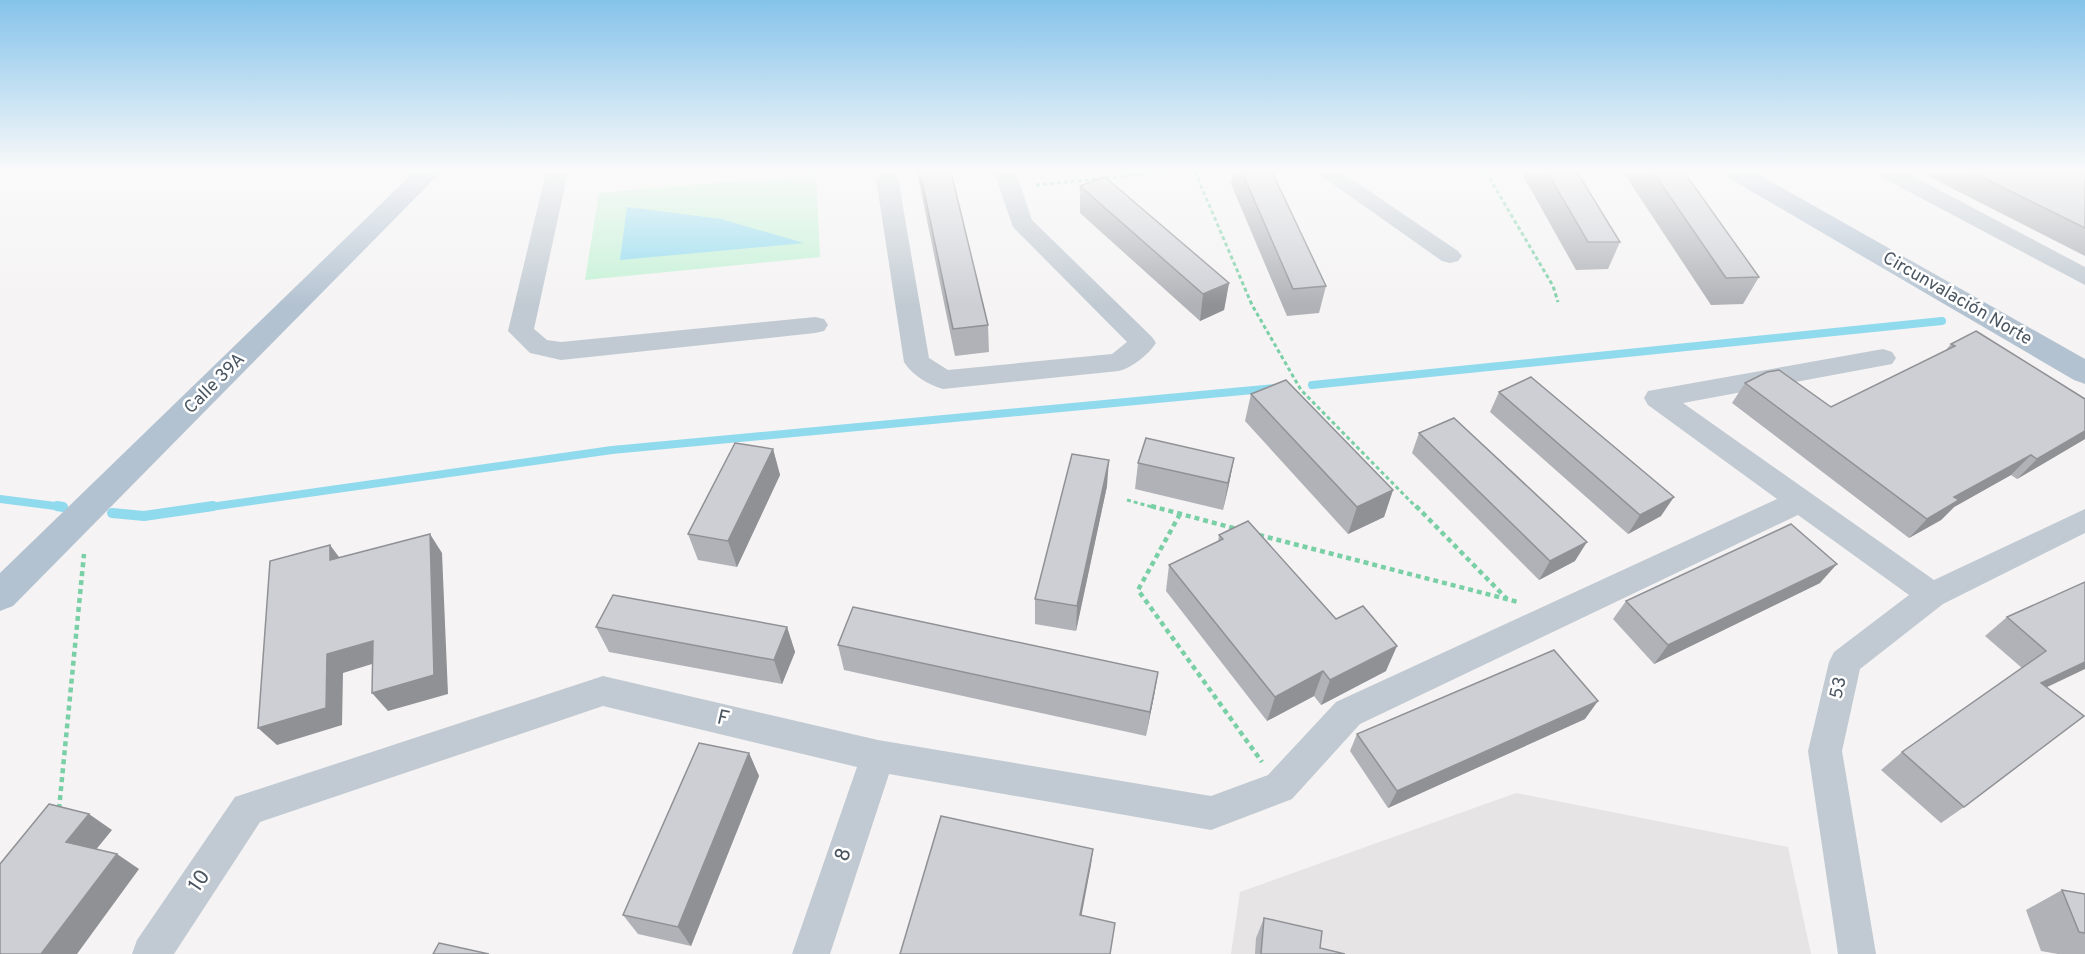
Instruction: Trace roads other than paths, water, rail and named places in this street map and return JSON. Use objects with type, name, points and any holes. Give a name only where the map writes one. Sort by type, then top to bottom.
[{"type":"main road","name":"Calle 39A","points":[[0,596],[383,217]]},
{"type":"main road","name":"Circunvalación Norte","points":[[1813,217],[2085,373]]},
{"type":"street","points":[[547,217],[521,331],[539,347],[561,351],[815,326]]},
{"type":"street","points":[[893,217],[917,362],[943,380],[1119,362],[1143,343],[1021,222],[1019,217]]},
{"type":"street","points":[[1392,217],[1450,256]]},
{"type":"street","points":[[1972,217],[2085,277]]},
{"type":"street","points":[[1883,358],[1657,398],[1932,595]]},
{"type":"street","name":"F","points":[[248,808],[603,691],[878,756],[1211,813],[1280,787],[1348,713],[1802,500]]},
{"type":"street","name":"53","points":[[1857,954],[1825,751],[1845,662],[1932,595],[2085,520]]},
{"type":"street","name":"8","points":[[811,954],[878,756]]},
{"type":"street","name":"10","points":[[151,954],[248,808]]},
{"type":"water","points":[[626,217],[702,217],[721,219],[804,243],[620,260]]},
{"type":"waterway","points":[[1312,385],[1942,321]]},
{"type":"waterway","points":[[203,508],[612,450],[1275,388]]},
{"type":"waterway","points":[[0,499],[63,507],[57,506]]},
{"type":"waterway","points":[[112,513],[144,516],[213,506]]}]
